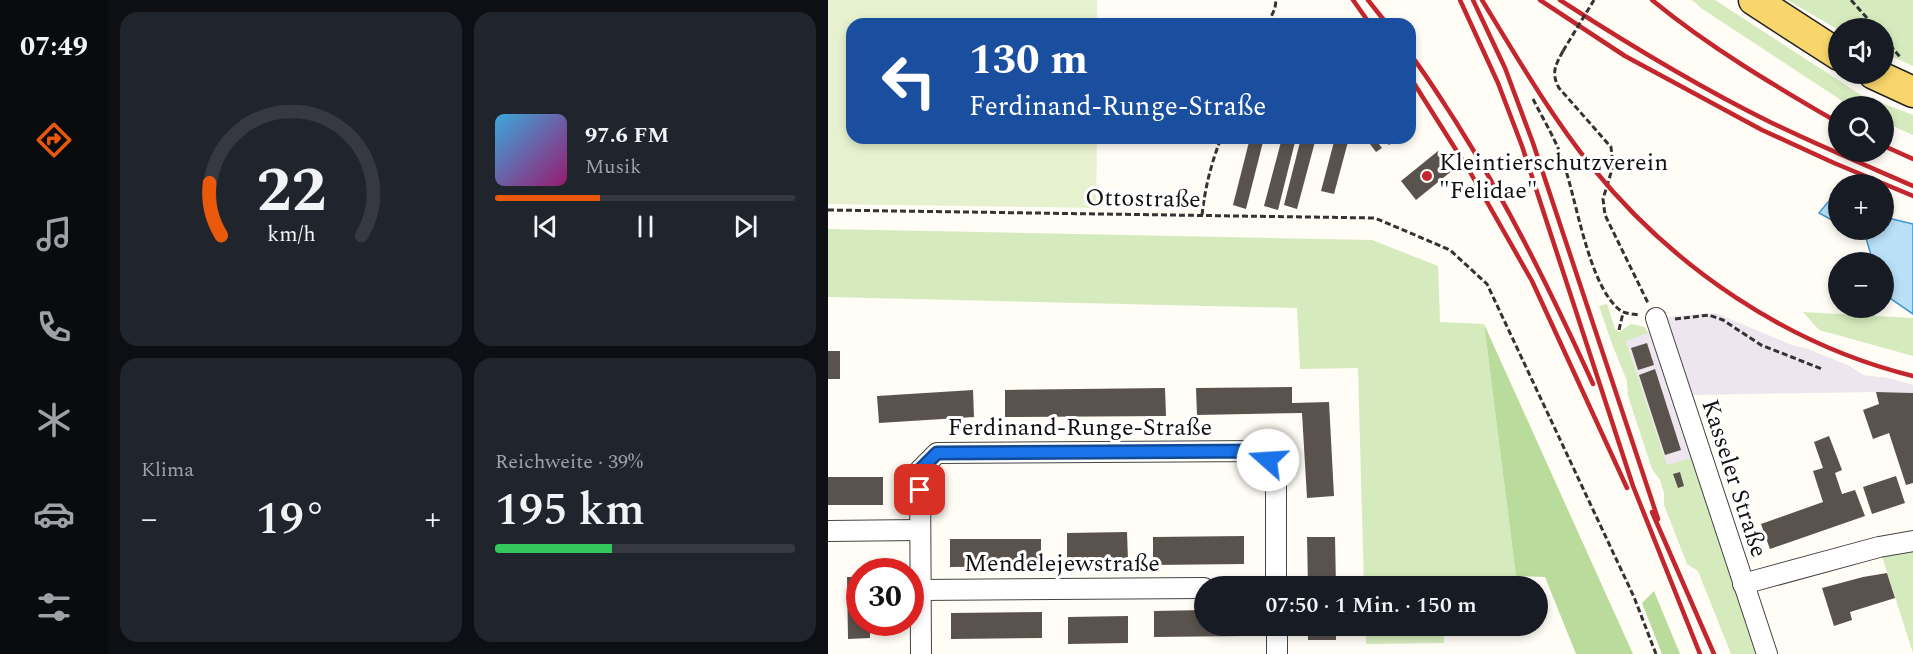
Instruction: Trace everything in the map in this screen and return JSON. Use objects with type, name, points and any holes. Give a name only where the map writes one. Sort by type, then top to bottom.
[{"type":"main road","points":[[1754,0],[1828,48]]},
{"type":"main road","points":[[1894,83],[1913,92]]},
{"type":"street","name":"Kasseler Straße","points":[[1656,318],[1767,654]]},
{"type":"street","name":"Ferdinand-Runge-Straße","points":[[919,530],[920,470],[937,453],[1260,451],[1276,469],[1276,576]]},
{"type":"street","points":[[828,531],[919,530],[919,558]]},
{"type":"street","points":[[1743,584],[1879,547],[1913,541]]},
{"type":"street","name":"Mendelejewstraße","points":[[924,590],[1194,588]]},
{"type":"street","points":[[921,636],[921,654]]},
{"type":"street","points":[[1277,636],[1278,654]]},
{"type":"path","points":[[1271,18],[1276,0]]},
{"type":"path","points":[[1594,0],[1553,69],[1554,79],[1559,88],[1611,147],[1613,166],[1603,199],[1605,214],[1656,318]]},
{"type":"path","points":[[1851,0],[1867,18]]},
{"type":"path","points":[[1894,50],[1900,57]]},
{"type":"path","points":[[1533,99],[1561,154],[1582,230],[1599,280],[1611,301],[1623,313],[1676,319],[1709,315],[1723,320],[1761,345],[1822,369]]},
{"type":"path","points":[[1202,215],[1209,171],[1219,144]]},
{"type":"path","name":"Ottostraße","points":[[828,210],[1374,218],[1450,250],[1487,284],[1634,597],[1656,654]]},
{"type":"path","points":[[1619,330],[1623,313]]},
{"type":"shaded area","points":[[1716,313],[1792,345],[1806,348],[1850,366],[1863,375],[1888,378],[1913,385],[1913,393],[1692,395],[1665,317]]},
{"type":"shaded area","points":[[1652,331],[1694,457],[1667,466],[1626,340]]},
{"type":"green space","points":[[828,0],[1097,0],[1097,18],[846,18],[846,144],[1097,144],[1096,208],[828,204]]},
{"type":"green space","points":[[1692,0],[1715,0],[1828,74],[1828,84],[1844,84],[1864,96],[1835,96]]},
{"type":"green space","points":[[1787,0],[1913,0],[1913,66],[1894,57],[1894,18],[1828,18],[1828,24]]},
{"type":"green space","points":[[1894,108],[1913,115],[1913,135],[1894,126]]},
{"type":"green space","points":[[828,229],[1372,240],[1438,266],[1440,322],[1484,324],[1516,576],[1364,576],[1358,368],[1300,369],[1297,308],[828,297]]},
{"type":"green space","points":[[1607,304],[1615,329],[1619,332],[1631,324],[1645,327],[1648,333],[1626,341],[1667,465],[1694,457],[1760,654],[1731,654],[1698,571],[1687,564],[1664,505],[1664,493],[1660,480],[1652,469],[1628,396],[1627,381],[1599,306]]},
{"type":"green space","points":[[1803,312],[1828,313],[1828,318],[1913,318],[1913,356],[1819,330]]},
{"type":"green space","points":[[1484,324],[1633,654],[1576,654],[1548,584],[1548,576],[1516,576]]},
{"type":"green space","points":[[1913,541],[1913,653],[1879,547]]},
{"type":"green space","points":[[1654,591],[1680,654],[1662,654],[1642,603]]},
{"type":"green space","points":[[1366,636],[1444,636],[1444,643],[1366,644]]},
{"type":"water","points":[[1828,202],[1828,218],[1819,213]]},
{"type":"water","points":[[1894,219],[1913,224],[1913,314],[1894,301],[1894,252],[1870,252],[1867,240],[1894,240]]},
{"type":"building","points":[[1248,144],[1262,144],[1246,209],[1233,205]]},
{"type":"building","points":[[1280,144],[1294,144],[1278,210],[1264,206]]},
{"type":"building","points":[[1299,144],[1314,144],[1297,209],[1284,205]]},
{"type":"building","points":[[1333,144],[1347,144],[1334,194],[1321,191]]},
{"type":"building","points":[[1370,144],[1379,144],[1382,148],[1376,152]]},
{"type":"building","name":"Kleintierschutzverein \"Felidae\"","points":[[1438,151],[1453,170],[1416,200],[1401,181]]},
{"type":"building","points":[[1647,343],[1654,365],[1638,370],[1631,348]]},
{"type":"building","points":[[828,351],[840,351],[840,379],[828,379]]},
{"type":"building","points":[[1655,369],[1681,450],[1665,455],[1639,375]]},
{"type":"building","points":[[1292,387],[1292,403],[1329,402],[1334,496],[1307,498],[1302,413],[1197,415],[1196,388]]},
{"type":"building","points":[[1165,388],[1166,416],[1005,417],[1005,390]]},
{"type":"building","points":[[973,390],[974,417],[879,423],[877,396]]},
{"type":"building","points":[[1876,392],[1913,393],[1913,483],[1906,485],[1889,433],[1873,439],[1863,410],[1879,404]]},
{"type":"building","points":[[1829,436],[1842,470],[1835,473],[1842,494],[1855,490],[1865,516],[1770,549],[1761,524],[1823,502],[1813,471],[1823,468],[1814,442]]},
{"type":"building","points":[[1680,472],[1684,486],[1678,488],[1673,474]]},
{"type":"building","points":[[1896,476],[1905,503],[1872,514],[1863,487]]},
{"type":"building","points":[[828,477],[883,477],[883,505],[828,505]]},
{"type":"building","points":[[1127,532],[1128,560],[1067,561],[1067,533]]},
{"type":"building","points":[[1244,536],[1244,564],[1153,565],[1153,537]]},
{"type":"building","points":[[1307,537],[1335,537],[1336,576],[1308,576]]},
{"type":"building","points":[[950,539],[1041,539],[1041,566],[950,567]]},
{"type":"building","points":[[1887,573],[1895,598],[1850,612],[1852,620],[1834,626],[1822,588]]},
{"type":"building","points":[[1194,610],[1194,636],[1245,636],[1154,637],[1154,611]]},
{"type":"building","points":[[1042,612],[1042,638],[951,639],[951,613]]},
{"type":"building","points":[[1128,616],[1128,643],[1068,644],[1068,617]]},
{"type":"building","points":[[848,636],[870,636],[870,638],[848,639]]},
{"type":"building","points":[[1308,636],[1336,636],[1336,640],[1308,640]]},
{"type":"railway","points":[[1353,0],[1366,18]]},
{"type":"railway","points":[[1368,0],[1382,18]]},
{"type":"railway","points":[[1460,0],[1498,83],[1522,146],[1633,486],[1700,654]]},
{"type":"railway","points":[[1473,0],[1505,68],[1533,143],[1658,519]]},
{"type":"railway","points":[[1482,0],[1562,127],[1592,167],[1659,237],[1696,269],[1777,323],[1866,362],[1913,376]]},
{"type":"railway","points":[[1540,0],[1625,56],[1762,130],[1913,196]]},
{"type":"railway","points":[[1560,0],[1611,33],[1716,94],[1805,139],[1913,186]]},
{"type":"railway","points":[[1652,0],[1719,50],[1828,116]]},
{"type":"railway","points":[[1416,62],[1456,122],[1512,218],[1593,384]]},
{"type":"railway","points":[[1416,86],[1470,172],[1532,281],[1627,488]]},
{"type":"railway","points":[[1894,150],[1913,159]]},
{"type":"railway","points":[[1652,512],[1714,654]]},
{"type":"place","name":"Kleintierschutzverein \"Felidae\"","points":[[1427,176]]},
{"type":"route","points":[[920,490],[920,470],[937,453],[1260,451],[1268,460]]}]
